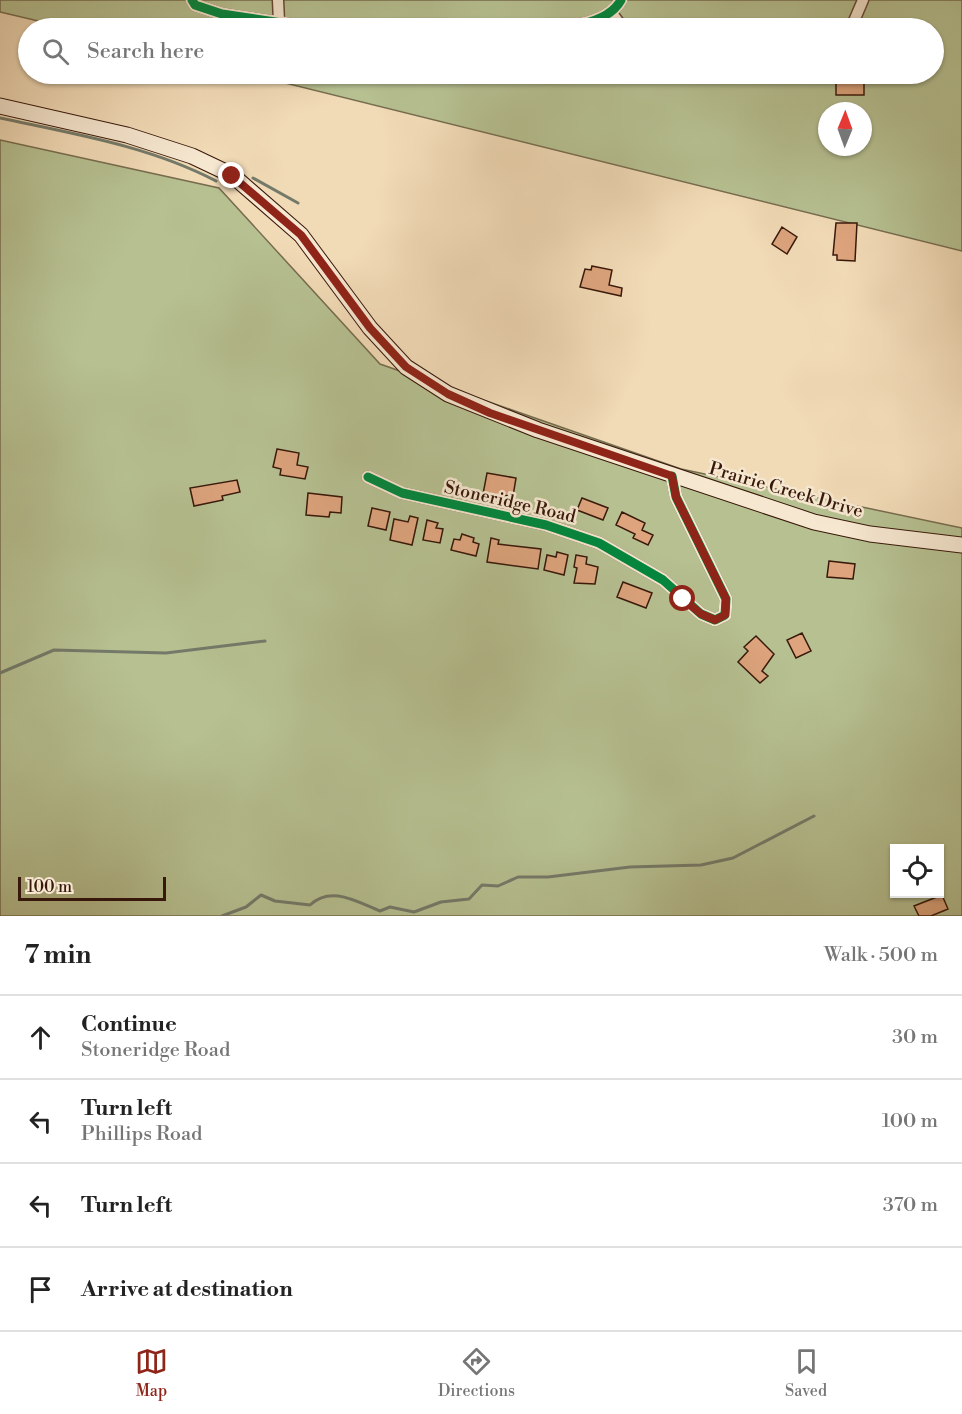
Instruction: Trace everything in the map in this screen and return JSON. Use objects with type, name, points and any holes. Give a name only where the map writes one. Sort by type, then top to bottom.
[{"type":"main road","name":"Prairie Creek Drive","points":[[0,106],[127,135],[192,156],[232,176],[301,235],[370,328],[406,367],[448,394],[490,413],[814,522],[870,534],[962,545]]},
{"type":"street","points":[[192,0],[195,5],[222,14],[250,18]]},
{"type":"street","points":[[278,0],[279,18]]},
{"type":"street","points":[[598,18],[611,12],[621,0]]},
{"type":"street","points":[[855,18],[863,0]]},
{"type":"street","points":[[611,12],[616,18]]},
{"type":"street","name":"Stoneridge Road","points":[[368,477],[402,493],[573,533],[641,566],[663,580],[701,614],[715,620],[725,615],[726,599],[676,497],[672,476]]},
{"type":"green space","points":[[0,0],[962,0],[962,251],[289,84],[944,84],[944,18],[26,18],[0,12]]},
{"type":"green space","points":[[0,140],[219,188],[380,364],[681,469],[962,528],[962,916],[0,916]]},
{"type":"building","points":[[836,84],[864,84],[864,95],[836,95]]},
{"type":"building","points":[[836,223],[857,223],[855,261],[837,260],[837,255],[833,255]]},
{"type":"building","points":[[782,227],[797,237],[787,254],[772,244]]},
{"type":"building","points":[[782,227],[797,237],[787,254],[772,244]]},
{"type":"building","points":[[592,266],[612,270],[609,285],[622,288],[621,296],[580,287],[585,269],[591,270]]},
{"type":"building","points":[[277,449],[299,453],[297,465],[308,467],[305,479],[280,475],[281,469],[273,467]]},
{"type":"building","points":[[487,473],[516,478],[513,496],[483,494]]},
{"type":"building","points":[[237,480],[240,492],[222,496],[223,500],[194,506],[190,488]]},
{"type":"building","points":[[308,493],[342,497],[341,513],[330,512],[329,517],[306,515]]},
{"type":"building","points":[[582,498],[608,508],[603,520],[577,510]]},
{"type":"building","points":[[372,508],[390,512],[386,530],[368,526]]},
{"type":"building","points":[[622,512],[645,523],[642,530],[653,535],[648,545],[633,538],[635,534],[616,525]]},
{"type":"building","points":[[410,516],[418,518],[412,545],[390,540],[394,519],[408,522]]},
{"type":"building","points":[[427,520],[438,523],[436,528],[443,529],[440,543],[423,540]]},
{"type":"building","points":[[462,534],[474,538],[473,542],[479,544],[476,556],[451,550],[454,539],[460,540]]},
{"type":"building","points":[[491,538],[499,540],[498,544],[541,549],[538,569],[487,562]]},
{"type":"building","points":[[557,552],[568,555],[564,575],[544,570],[547,555],[556,557]]},
{"type":"building","points":[[576,555],[587,557],[586,564],[598,567],[595,584],[574,583],[577,568],[574,567]]},
{"type":"building","points":[[829,561],[855,564],[853,579],[827,577]]},
{"type":"building","points":[[623,582],[652,593],[646,608],[617,597]]},
{"type":"building","points":[[802,633],[811,651],[796,658],[787,640]]},
{"type":"building","points":[[756,636],[774,654],[762,671],[768,676],[760,683],[738,662],[748,651],[744,647]]},
{"type":"building","points":[[934,898],[943,898],[948,909],[931,916],[919,916],[914,906]]},
{"type":"waterway","points":[[0,118],[111,142],[191,169],[216,181]]},
{"type":"waterway","points":[[253,178],[298,203]]},
{"type":"waterway","points":[[0,673],[54,650],[166,653],[265,641]]},
{"type":"waterway","points":[[222,916],[246,907],[261,895],[275,901],[310,905],[318,899],[335,896],[344,897],[380,911],[390,907],[414,912],[441,902],[469,899],[482,885],[498,886],[518,877],[548,877],[630,867],[701,865],[733,858],[814,816]]},
{"type":"cycle path","points":[[192,0],[195,5],[222,14],[249,18]]},
{"type":"cycle path","points":[[600,18],[611,11],[621,0]]},
{"type":"cycle path","points":[[368,477],[402,493],[546,525],[599,543],[663,580],[701,614],[715,620],[725,615],[726,599],[676,497],[672,476]]},
{"type":"route","points":[[232,176],[301,235],[370,328],[406,367],[448,394],[490,413],[672,476],[676,497],[726,599],[725,615],[715,620],[701,614],[683,599]]}]
